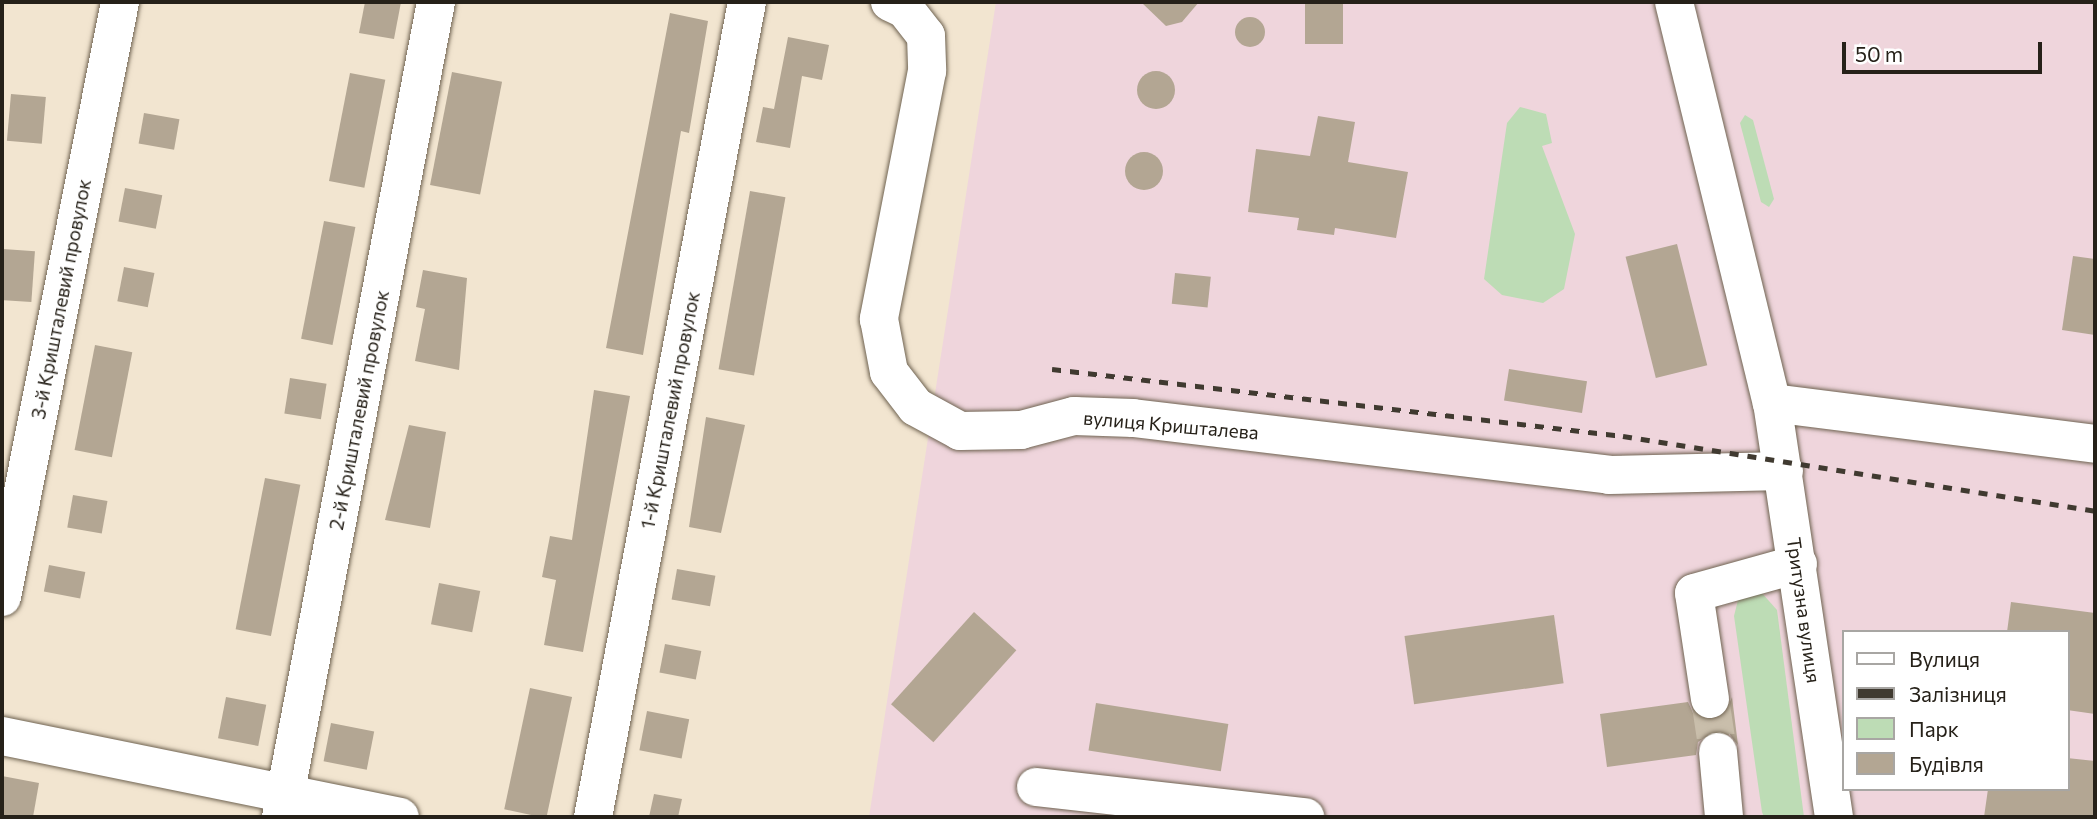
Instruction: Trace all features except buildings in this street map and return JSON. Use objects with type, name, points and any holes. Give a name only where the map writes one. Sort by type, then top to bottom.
[{"type":"street","name":"3-й Кришталевий провулок","points":[[2,597],[120,2]]},
{"type":"street","name":"2-й Кришталевий провулок","points":[[283,806],[436,2]]},
{"type":"street","name":"1-й Кришталевий провулок","points":[[593,817],[747,2]]},
{"type":"street","name":"вулиця Кришталева","points":[[890,2],[905,9],[926,36],[927,71],[879,319],[889,372],[916,407],[960,431],[1021,430],[1074,416],[1133,418],[1609,475],[1784,471]]},
{"type":"street","name":"Тритузна вулиця","points":[[1674,2],[1772,403],[1834,817]]},
{"type":"street","points":[[1772,403],[2095,444]]},
{"type":"street","points":[[1710,699],[1694,593],[1798,564]]},
{"type":"street","points":[[2,736],[283,806],[400,817]]},
{"type":"street","points":[[1718,752],[1724,817]]},
{"type":"street","points":[[1036,787],[1305,817]]},
{"type":"shaded area","points":[[996,2],[2095,2],[2095,817],[869,817]]},
{"type":"green space","points":[[1520,107],[1546,114],[1552,143],[1542,146],[1575,234],[1564,289],[1543,303],[1502,295],[1484,279],[1507,123]]},
{"type":"green space","points":[[1745,115],[1753,120],[1774,199],[1769,207],[1761,202],[1740,123]]},
{"type":"green space","points":[[1761,592],[1777,610],[1804,817],[1764,817],[1762,812],[1734,616],[1738,600]]},
{"type":"tunnel","points":[[1710,699],[1718,752]]},
{"type":"railway","points":[[1052,369],[1623,436],[2095,511]]}]
